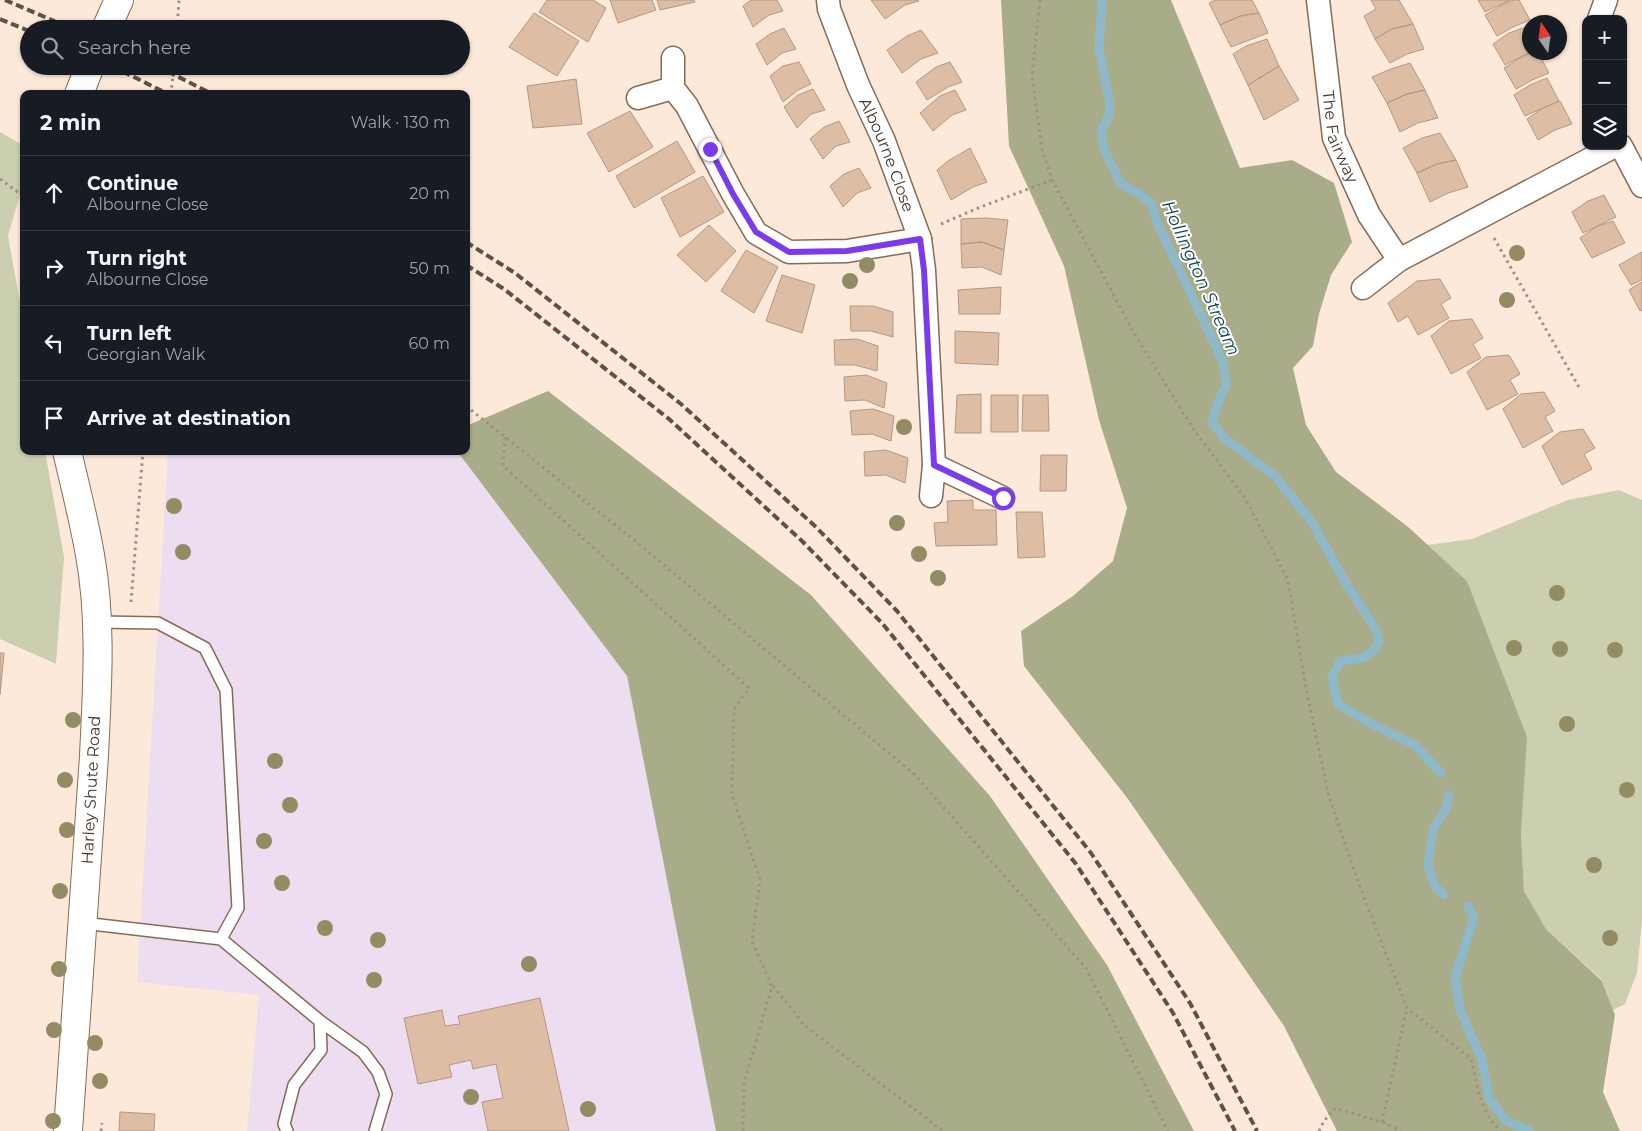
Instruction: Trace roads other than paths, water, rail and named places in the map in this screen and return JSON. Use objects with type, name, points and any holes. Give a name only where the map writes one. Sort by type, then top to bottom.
[{"type":"main road","points":[[110,20],[119,0]]},
{"type":"main road","points":[[80,90],[86,75]]},
{"type":"main road","name":"Harley Shute Road","points":[[68,455],[90,556],[97,622],[97,693],[68,1131]]},
{"type":"street","name":"Albourne Close","points":[[828,0],[829,9],[858,85],[884,141],[919,236],[924,270],[934,465],[931,496]]},
{"type":"street","name":"The Fairway","points":[[1318,0],[1334,138],[1369,215],[1399,260]]},
{"type":"street","points":[[1600,15],[1606,0]]},
{"type":"street","points":[[673,58],[673,88],[687,106],[733,194],[756,232],[789,252],[847,251],[919,236]]},
{"type":"street","points":[[638,98],[673,88]]},
{"type":"street","points":[[1362,288],[1399,260],[1608,150]]},
{"type":"street","points":[[1623,150],[1642,186]]},
{"type":"street","points":[[934,465],[1003,498]]},
{"type":"lane","points":[[97,622],[158,623],[205,648],[226,690],[238,908],[221,939]]},
{"type":"lane","points":[[83,922],[221,939],[320,1021],[363,1052],[378,1072],[386,1094],[375,1131]]},
{"type":"lane","points":[[287,1131],[284,1124],[294,1086],[321,1050],[320,1021]]},
{"type":"waterway","name":"Hollington Stream","points":[[1102,0],[1099,48],[1110,105],[1109,116],[1101,130],[1104,150],[1121,184],[1151,203],[1157,222],[1223,362],[1226,384],[1212,422],[1223,437],[1275,476],[1313,524],[1344,580],[1376,629],[1379,641],[1375,649],[1362,658],[1340,661],[1332,676],[1338,704],[1368,722],[1415,745],[1441,773]]},
{"type":"waterway","name":"Hollington Stream","points":[[1443,895],[1434,884],[1428,865],[1433,829],[1447,806],[1449,795]]},
{"type":"waterway","name":"Hollington Stream","points":[[1468,906],[1474,917],[1455,977],[1460,1010],[1482,1059],[1489,1098],[1506,1121],[1530,1131]]},
{"type":"railway","points":[[5,0],[52,20]]},
{"type":"railway","points":[[0,19],[20,27]]},
{"type":"railway","points":[[130,75],[160,90]]},
{"type":"railway","points":[[175,75],[204,90]]},
{"type":"railway","points":[[470,245],[515,273],[681,404],[816,527],[897,611],[1091,853],[1190,1003],[1257,1131]]},
{"type":"railway","points":[[470,268],[504,289],[669,419],[802,541],[882,623],[1076,864],[1173,1013],[1235,1131]]}]
